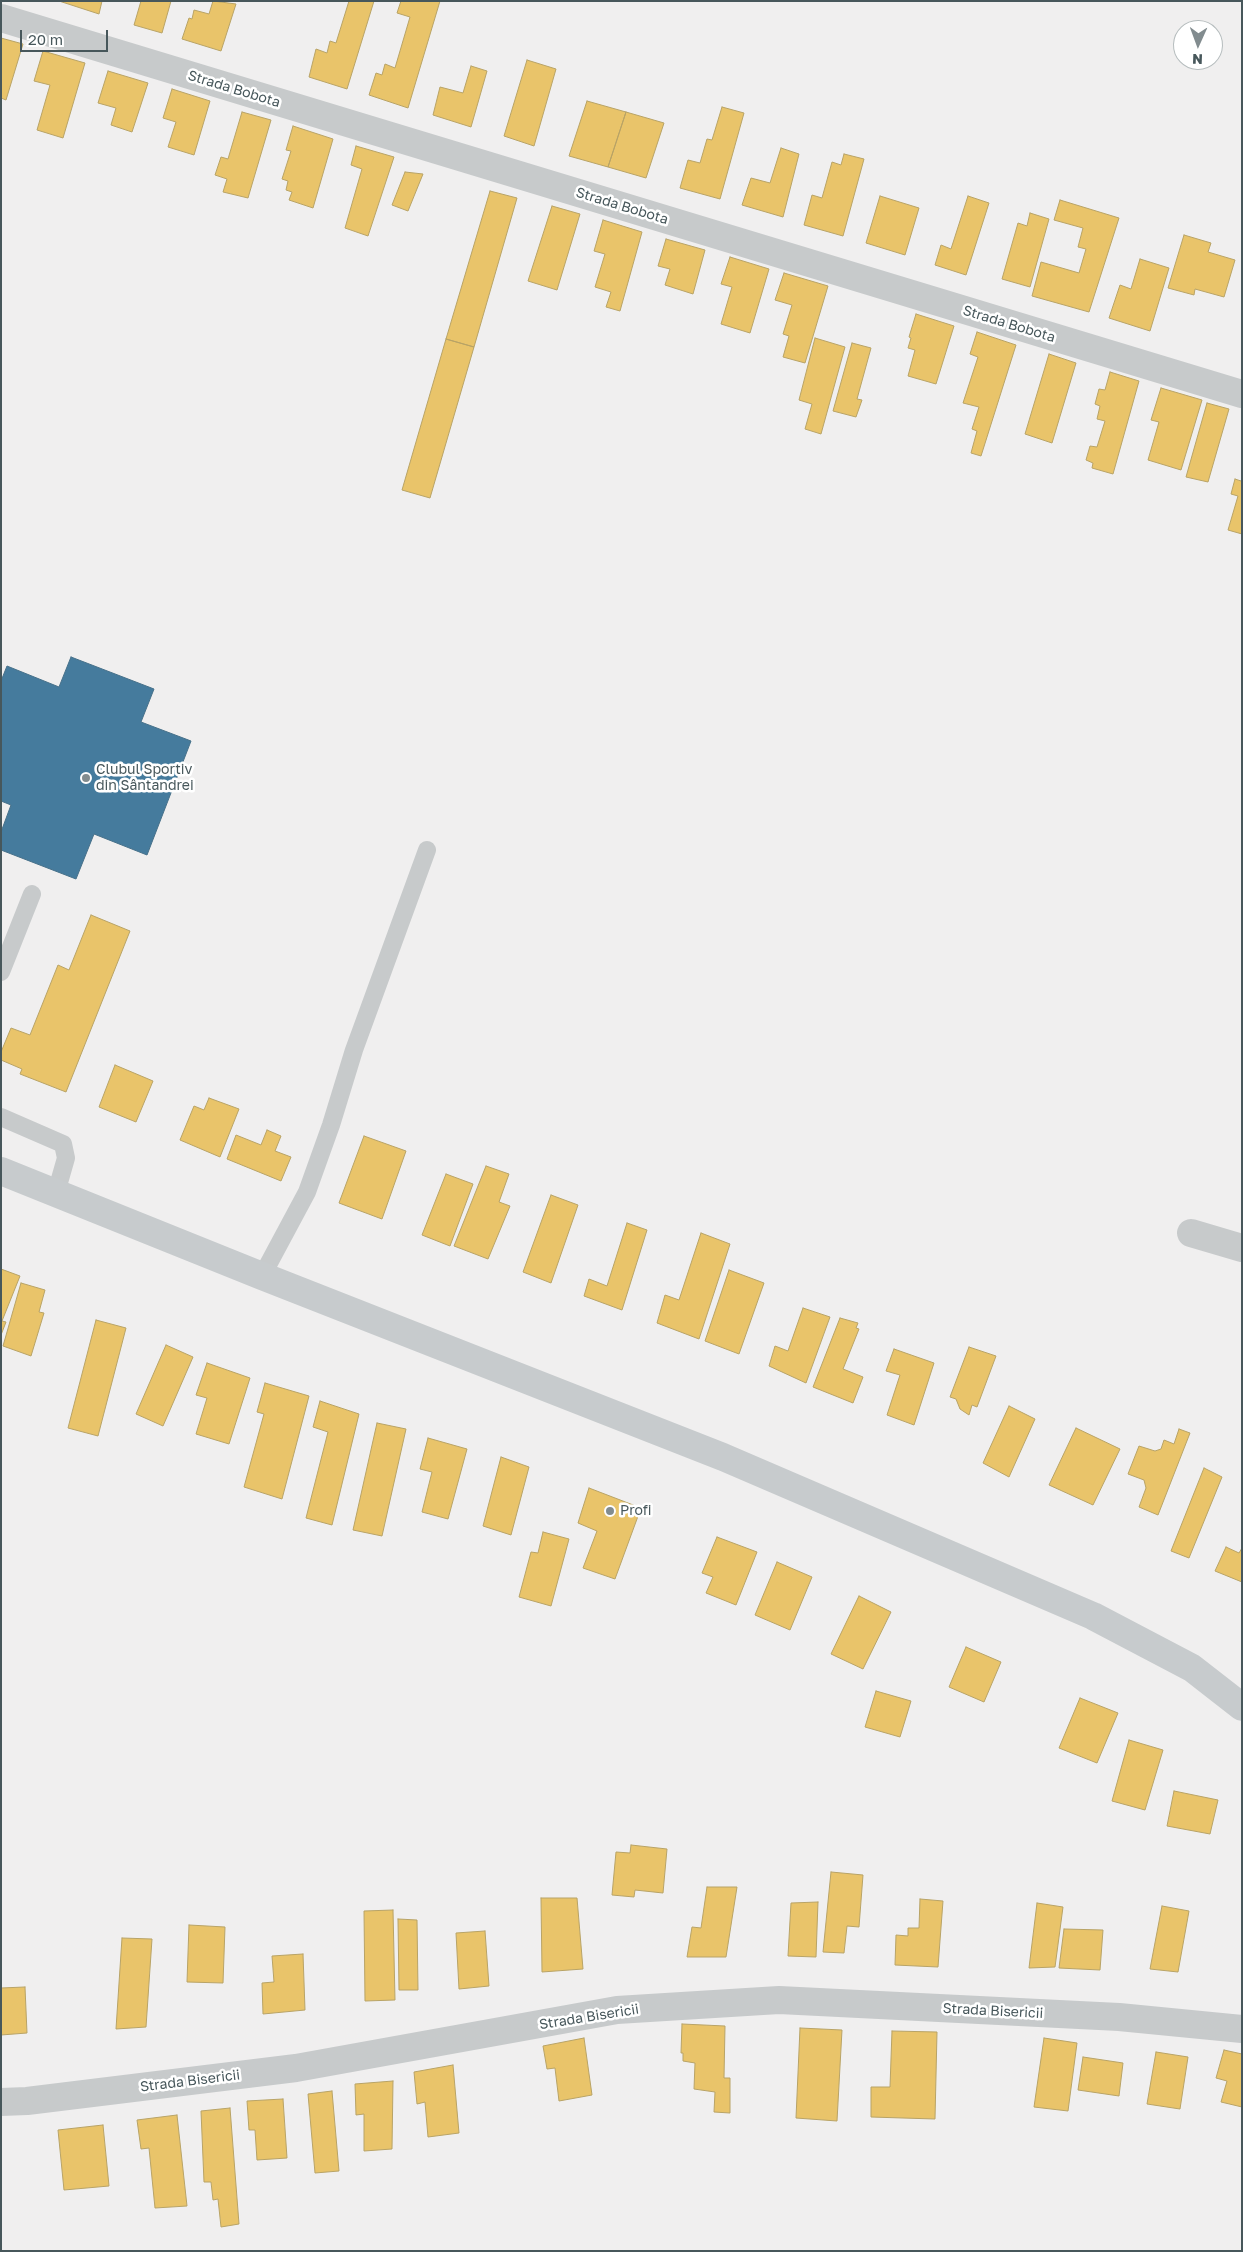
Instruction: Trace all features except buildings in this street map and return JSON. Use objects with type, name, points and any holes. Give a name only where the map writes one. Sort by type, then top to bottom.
[{"type":"main road","points":[[1,1171],[723,1457],[1093,1616],[1192,1668],[1242,1706]]},
{"type":"street","name":"Strada Bobota","points":[[1,18],[1242,394]]},
{"type":"street","points":[[1191,1233],[1242,1248]]},
{"type":"street","name":"Strada Bisericii","points":[[1,2102],[27,2101],[296,2068],[617,2010],[779,2000],[1110,2016],[1242,2030]]},
{"type":"lane","points":[[262,1276],[307,1192],[331,1125],[354,1050],[427,850]]},
{"type":"lane","points":[[1,972],[32,894]]},
{"type":"lane","points":[[1,1117],[64,1144],[66,1158],[56,1193]]},
{"type":"place","name":"Clubul Sportiv din Sântandrei","points":[[86,778]]},
{"type":"place","name":"Profi","points":[[610,1511]]}]
